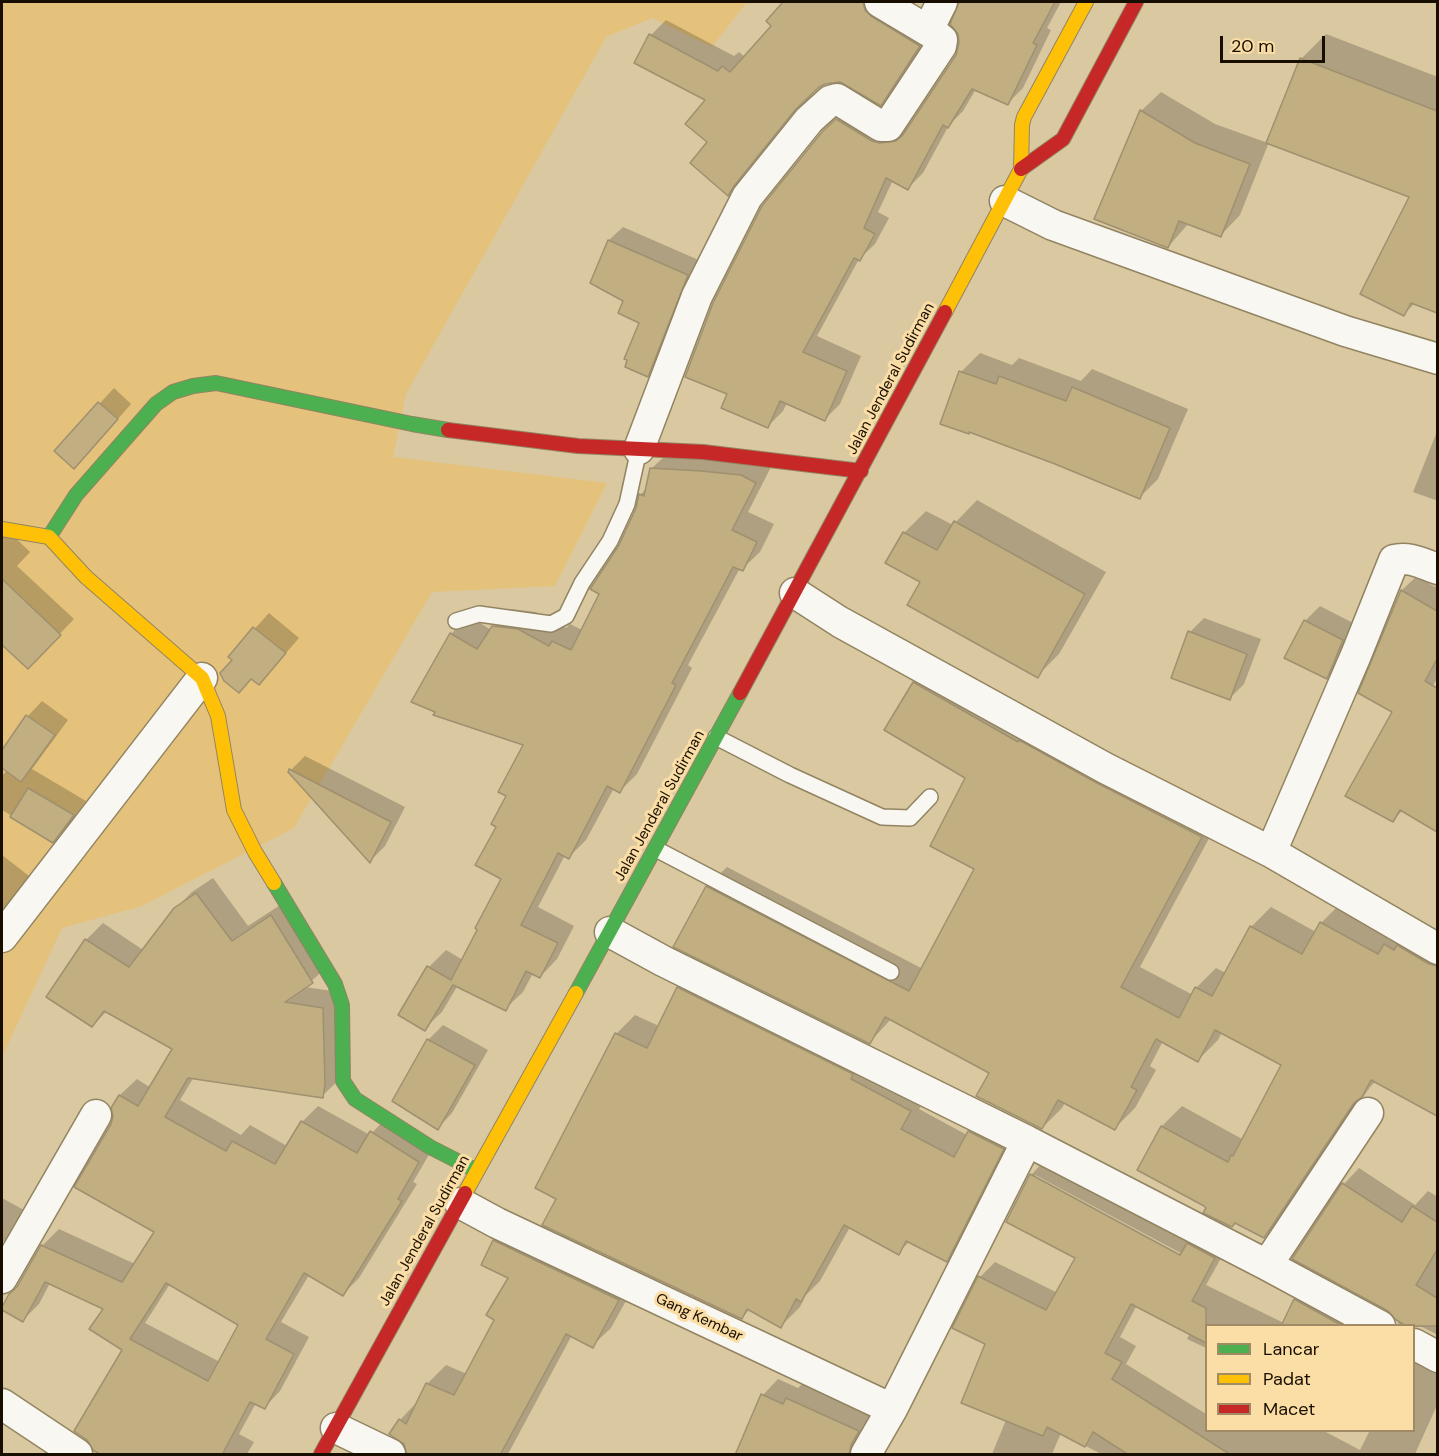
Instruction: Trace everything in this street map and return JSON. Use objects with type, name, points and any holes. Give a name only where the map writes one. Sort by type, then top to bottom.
[{"type":"main road","name":"Jalan Jenderal Sudirman","points":[[1021,170],[1024,117],[1086,2]]},
{"type":"main road","name":"Jalan Jenderal Sudirman","points":[[321,1455],[795,594],[1021,170],[1063,138],[1136,2]]},
{"type":"main road","points":[[49,537],[76,495],[156,404],[173,392],[216,383],[412,424],[498,437],[578,446],[703,452],[861,471]]},
{"type":"main road","points":[[2,529],[49,537],[86,577],[202,678],[218,716],[234,810],[255,852],[335,984],[342,1005],[343,1081],[355,1099],[430,1147],[477,1171]]},
{"type":"street","points":[[639,449],[697,296],[747,197],[809,120],[830,101],[837,99],[881,126],[888,126],[941,46],[942,40],[880,2]]},
{"type":"street","points":[[928,30],[942,2]]},
{"type":"street","points":[[1005,201],[1053,225],[1345,331],[1437,359]]},
{"type":"street","points":[[1270,852],[1356,655],[1394,560],[1410,559],[1437,569]]},
{"type":"street","points":[[795,594],[840,622],[1105,768],[1270,852],[1437,949]]},
{"type":"street","points":[[2,937],[202,678]]},
{"type":"street","points":[[610,932],[663,962],[1026,1141],[1376,1324]]},
{"type":"street","points":[[1267,1265],[1368,1113]]},
{"type":"street","points":[[2,1278],[96,1115]]},
{"type":"street","points":[[866,1455],[892,1409],[1026,1141]]},
{"type":"street","name":"Gang Kembar","points":[[460,1203],[508,1228],[892,1409]]},
{"type":"street","points":[[1415,1345],[1437,1357]]},
{"type":"street","points":[[2,1404],[77,1455]]},
{"type":"street","points":[[336,1428],[390,1455]]},
{"type":"lane","points":[[456,621],[479,614],[551,624],[566,616],[582,583],[610,541],[627,504],[639,449]]},
{"type":"lane","points":[[717,737],[790,775],[882,817],[910,818],[930,797]]},
{"type":"lane","points":[[656,849],[891,972]]},
{"type":"shaded area","points":[[2,2],[747,2],[712,47],[652,18],[606,37],[406,394],[393,457],[607,483],[555,586],[432,592],[294,828],[142,906],[62,928],[2,1057]]},
{"type":"building","points":[[783,2],[863,2],[865,10],[871,16],[920,46],[881,106],[840,82],[825,84],[818,88],[796,109],[728,196],[690,163],[707,142],[685,124],[705,100],[634,63],[649,34],[718,71],[722,66],[730,72],[771,26],[766,21]]},
{"type":"building","points":[[959,2],[1055,2],[1033,43],[1037,45],[1008,105],[972,89],[948,128],[943,125],[908,190],[886,178],[864,228],[875,234],[860,261],[854,258],[803,352],[847,371],[825,421],[780,401],[768,428],[721,408],[727,394],[685,377],[713,303],[762,206],[822,132],[836,119],[872,141],[880,143],[896,141],[902,136],[956,55],[959,43],[958,34],[950,24]]},
{"type":"building","points":[[1300,58],[1437,111],[1437,313],[1411,303],[1404,316],[1360,294],[1409,197],[1266,143]]},
{"type":"building","points":[[1140,110],[1195,143],[1250,164],[1221,237],[1179,221],[1168,248],[1094,219]]},
{"type":"building","points":[[608,240],[688,275],[648,377],[625,367],[627,360],[624,359],[639,323],[618,313],[623,301],[590,283]]},
{"type":"building","points":[[959,371],[996,384],[999,376],[1066,401],[1072,387],[1170,428],[1140,499],[1055,464],[969,432],[969,434],[940,424]]},
{"type":"building","points":[[98,402],[118,419],[74,469],[54,451]]},
{"type":"building","points":[[650,468],[741,475],[756,483],[732,530],[757,542],[743,571],[733,567],[672,683],[676,685],[620,793],[607,786],[569,859],[558,853],[521,925],[558,943],[540,978],[526,971],[506,1011],[453,985],[425,1031],[398,1015],[427,966],[451,980],[501,879],[475,865],[496,827],[491,824],[506,796],[498,792],[523,745],[433,715],[435,712],[411,702],[450,633],[477,649],[492,626],[518,629],[549,646],[552,641],[571,650],[599,594],[590,589],[619,545],[636,508],[639,494],[644,496]]},
{"type":"building","points":[[954,521],[1085,594],[1038,678],[907,605],[920,582],[885,563],[903,532],[937,550]]},
{"type":"building","points":[[2,579],[61,635],[28,669],[2,645]]},
{"type":"building","points":[[1401,590],[1437,611],[1437,659],[1425,681],[1437,688],[1437,832],[1400,810],[1393,822],[1345,796],[1392,712],[1358,693]]},
{"type":"building","points":[[1304,620],[1343,640],[1327,679],[1284,658]]},
{"type":"building","points":[[253,627],[286,653],[259,685],[251,679],[239,693],[224,681],[220,673],[232,660],[228,657]]},
{"type":"building","points":[[1188,631],[1247,654],[1230,700],[1171,678]]},
{"type":"building","points":[[913,682],[1018,742],[1019,740],[1202,837],[1121,987],[1179,1018],[1195,987],[1212,996],[1250,926],[1302,954],[1320,922],[1378,954],[1384,944],[1394,950],[1397,945],[1429,964],[1437,966],[1437,1116],[1371,1080],[1362,1097],[1354,1103],[1264,1238],[1235,1223],[1232,1227],[1203,1213],[1206,1208],[1204,1206],[1137,1170],[1161,1126],[1228,1162],[1231,1155],[1233,1156],[1281,1065],[1215,1030],[1198,1062],[1156,1039],[1131,1087],[1137,1090],[1115,1130],[1058,1100],[1042,1129],[976,1096],[989,1073],[885,1017],[870,1044],[673,947],[706,886],[909,991],[974,869],[930,846],[965,778],[884,730]]},
{"type":"building","points":[[26,715],[55,735],[21,782],[2,768],[2,750]]},
{"type":"building","points":[[289,769],[391,822],[370,863],[288,772]]},
{"type":"building","points":[[28,788],[74,815],[53,843],[10,817]]},
{"type":"building","points":[[196,893],[232,941],[271,915],[313,983],[285,1002],[323,1008],[325,1084],[323,1098],[188,1078],[165,1117],[226,1151],[232,1141],[275,1164],[301,1121],[357,1153],[370,1131],[419,1162],[398,1199],[402,1201],[343,1296],[304,1273],[266,1339],[294,1354],[265,1409],[250,1402],[222,1455],[101,1455],[93,1450],[87,1440],[74,1431],[122,1350],[89,1329],[103,1309],[45,1282],[23,1322],[2,1310],[2,1307],[9,1294],[17,1287],[41,1245],[122,1282],[154,1232],[74,1187],[111,1124],[113,1116],[111,1108],[119,1095],[138,1106],[172,1049],[104,1011],[92,1027],[46,997],[85,939],[129,967],[174,908]],"holes":[[[166,1283],[238,1325],[208,1381],[130,1339]]]},
{"type":"building","points":[[677,987],[853,1074],[851,1079],[911,1111],[901,1129],[954,1157],[968,1131],[1004,1149],[947,1262],[906,1241],[899,1255],[844,1225],[801,1302],[796,1299],[781,1328],[747,1309],[742,1319],[542,1225],[556,1199],[535,1188],[615,1033],[647,1048]]},
{"type":"building","points":[[427,1039],[475,1065],[438,1130],[392,1101]]},
{"type":"building","points":[[1030,1174],[1180,1255],[1187,1243],[1215,1258],[1192,1301],[1206,1308],[1205,1342],[1131,1304],[1105,1353],[1122,1362],[1112,1379],[1231,1455],[1129,1455],[1093,1432],[1085,1447],[1047,1427],[1043,1436],[961,1403],[985,1344],[952,1328],[978,1276],[1046,1310],[1075,1258],[1006,1222]]},
{"type":"building","points":[[1342,1183],[1402,1222],[1412,1206],[1437,1222],[1437,1250],[1416,1285],[1437,1298],[1437,1326],[1403,1324],[1388,1311],[1292,1259]]},
{"type":"building","points":[[493,1240],[619,1300],[593,1348],[566,1334],[500,1455],[407,1455],[404,1444],[389,1434],[399,1419],[406,1424],[426,1383],[454,1395],[494,1320],[486,1315],[508,1278],[481,1265]]},
{"type":"building","points":[[1294,1299],[1339,1324],[1282,1324]]},
{"type":"building","points":[[761,1394],[783,1404],[786,1398],[859,1431],[851,1445],[849,1455],[735,1455]]},
{"type":"traffic: fast","points":[[49,537],[76,495],[156,404],[173,392],[193,386],[216,383],[448,430]]},
{"type":"traffic: fast","points":[[576,993],[740,693]]},
{"type":"traffic: fast","points":[[274,883],[335,984],[342,1005],[343,1081],[355,1099],[430,1147],[477,1171]]},
{"type":"traffic: slow","points":[[945,312],[1021,169],[1024,117],[1086,2]]},
{"type":"traffic: slow","points":[[2,529],[49,537],[86,577],[202,678],[218,716],[234,810],[274,883]]},
{"type":"traffic: slow","points":[[465,1193],[576,993]]},
{"type":"traffic: jam","points":[[1021,169],[1063,139],[1136,2]]},
{"type":"traffic: jam","points":[[740,693],[945,312]]},
{"type":"traffic: jam","points":[[448,430],[578,446],[703,452],[861,471]]},
{"type":"traffic: jam","points":[[321,1454],[465,1193]]}]
